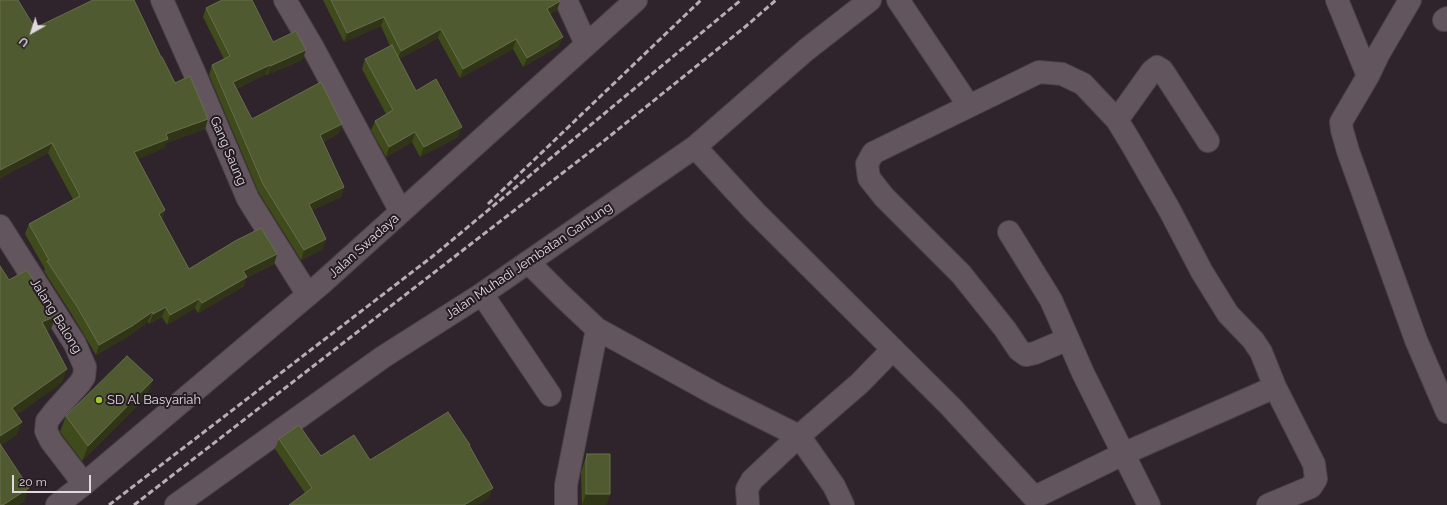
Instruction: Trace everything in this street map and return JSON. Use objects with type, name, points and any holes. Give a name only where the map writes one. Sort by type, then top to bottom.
[{"type":"street","name":"Gang Saung","points":[[162,0],[248,199],[308,295]]},
{"type":"street","points":[[285,0],[312,46],[401,212]]},
{"type":"street","points":[[566,0],[586,44]]},
{"type":"street","name":"Jalan Swadaya","points":[[57,505],[84,484],[308,295],[636,0]]},
{"type":"street","name":"Jalan Muhadi Jembatan Gantung","points":[[176,505],[383,357],[482,294],[695,147],[806,50],[870,0]]},
{"type":"street","points":[[898,0],[970,106]]},
{"type":"street","points":[[1337,0],[1368,76]]},
{"type":"street","points":[[1410,0],[1341,122],[1353,166],[1416,340],[1447,412]]},
{"type":"street","points":[[1117,120],[1152,71],[1157,67],[1162,70],[1208,141]]},
{"type":"street","points":[[1068,339],[1026,355],[1019,350],[1005,329],[961,274],[884,198],[869,178],[867,164],[873,153],[1039,72],[1062,74],[1083,84],[1117,120],[1132,143],[1169,209],[1205,278],[1228,314],[1253,340],[1261,352],[1275,387],[1314,464],[1316,479],[1311,487],[1268,505]]},
{"type":"street","points":[[695,147],[755,212],[950,406],[1033,496],[1037,496],[1123,454],[1275,387]]},
{"type":"street","name":"Jalang Balong","points":[[0,226],[75,344],[85,367],[84,377],[54,412],[48,421],[46,431],[50,441],[84,484]]},
{"type":"street","points":[[1010,232],[1051,300],[1068,339],[1149,505]]},
{"type":"street","points":[[528,262],[597,329],[717,395],[799,436],[834,486],[843,505]]},
{"type":"street","points":[[482,294],[550,395]]},
{"type":"street","points":[[566,505],[566,485],[597,329]]},
{"type":"street","points":[[748,505],[748,489],[752,480],[799,436],[860,383],[893,349]]},
{"type":"building","points":[[0,0],[18,0],[35,28],[93,0],[134,0],[175,83],[190,76],[208,119],[166,134],[168,139],[134,152],[165,210],[159,214],[189,269],[235,241],[261,228],[277,254],[243,271],[247,277],[202,303],[199,299],[170,315],[166,307],[153,314],[152,312],[132,326],[99,345],[78,308],[47,261],[49,260],[29,224],[80,196],[52,143],[0,170]]},
{"type":"building","points":[[222,0],[252,0],[273,42],[296,31],[306,50],[233,82],[252,119],[321,82],[342,124],[320,135],[344,187],[309,204],[326,239],[304,250],[263,184],[212,65],[230,56],[206,8]]},
{"type":"building","points":[[331,0],[560,0],[547,9],[563,37],[527,58],[516,39],[463,69],[441,29],[401,51],[384,17],[347,33]]},
{"type":"building","points":[[392,45],[416,91],[436,79],[462,127],[424,147],[415,132],[389,147],[375,121],[393,110],[365,59]]},
{"type":"building","points":[[0,266],[9,280],[27,270],[56,316],[42,322],[67,369],[12,408],[22,422],[0,436]]},
{"type":"building","points":[[127,356],[153,380],[88,446],[66,416]]},
{"type":"building","points":[[448,412],[470,445],[493,488],[464,505],[289,505],[312,488],[279,439],[299,425],[321,456],[354,435],[370,460]]},
{"type":"building","points":[[0,444],[29,488],[3,505],[0,505]]},
{"type":"building","points":[[587,454],[610,454],[610,494],[586,494]]},
{"type":"railway","points":[[488,204],[701,0]]},
{"type":"railway","points":[[109,505],[433,256],[741,0]]},
{"type":"railway","points":[[134,505],[600,144],[745,27],[776,0]]},
{"type":"place","name":"SD Al Basyariah","points":[[99,400]]}]
